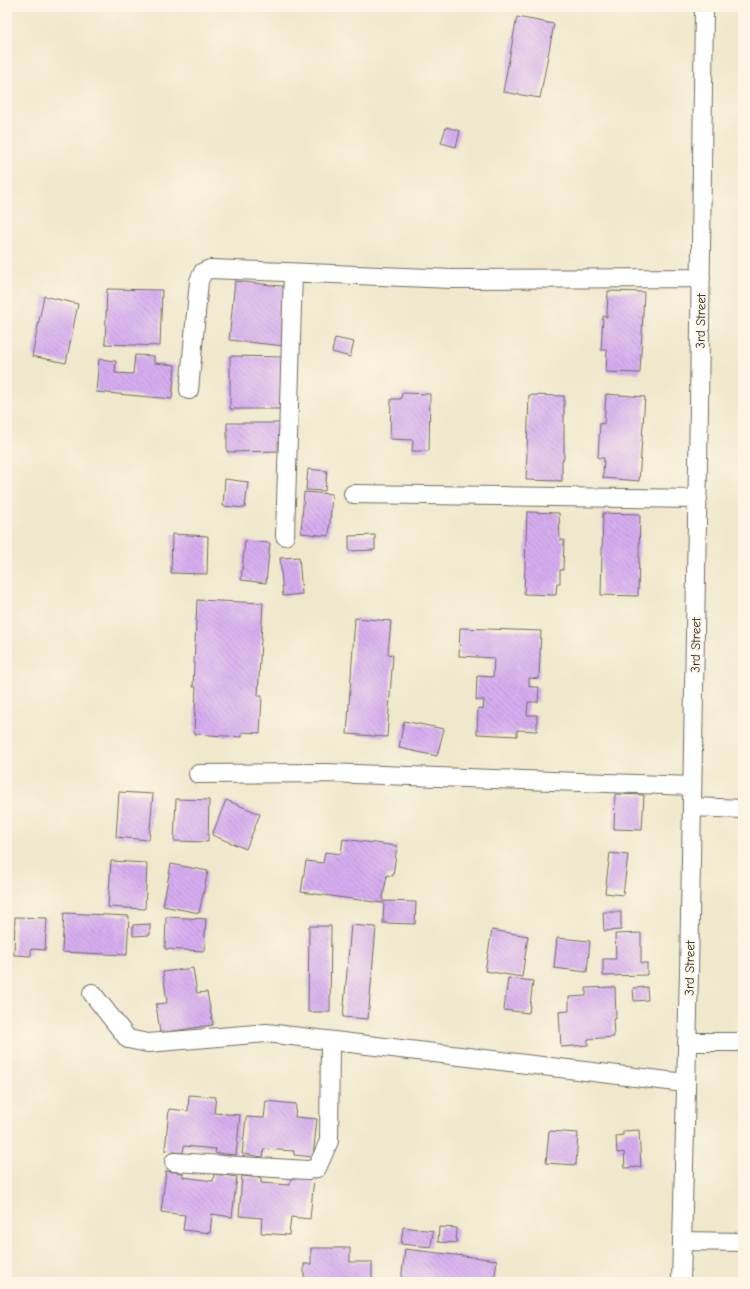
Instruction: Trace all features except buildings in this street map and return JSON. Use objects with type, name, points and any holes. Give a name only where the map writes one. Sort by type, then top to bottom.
[{"type":"street","name":"3rd Street","points":[[681,1282],[698,499],[704,7]]},
{"type":"street","points":[[189,390],[199,281],[203,272],[210,269],[452,279],[701,278]]},
{"type":"street","points":[[285,536],[293,273]]},
{"type":"street","points":[[353,494],[698,499]]},
{"type":"street","points":[[198,774],[326,773],[692,786]]},
{"type":"street","points":[[692,808],[743,809]]},
{"type":"street","points":[[92,993],[128,1039],[148,1043],[267,1033],[685,1083]]},
{"type":"street","points":[[174,1162],[308,1170],[317,1168],[328,1140],[330,1041]]},
{"type":"street","points":[[687,1042],[743,1042]]},
{"type":"street","points":[[682,1241],[743,1242]]}]
